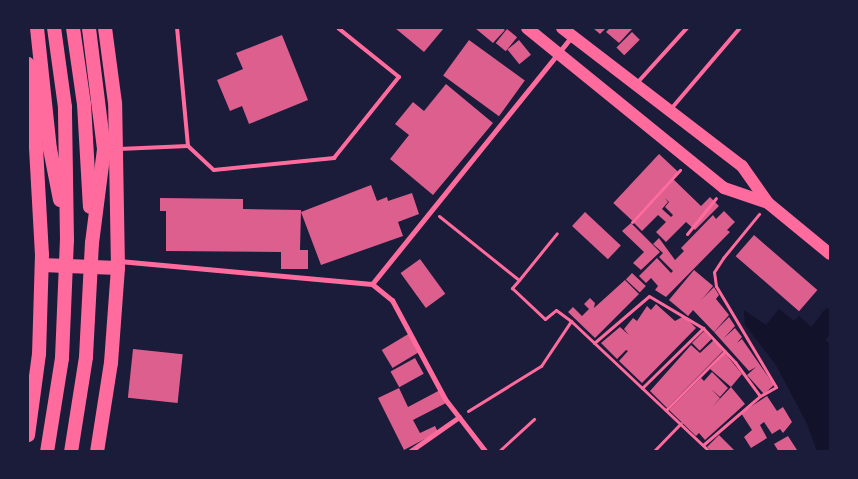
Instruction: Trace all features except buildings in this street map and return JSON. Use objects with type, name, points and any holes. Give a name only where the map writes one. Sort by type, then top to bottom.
[{"type":"highway","points":[[37,28],[50,150],[67,240]]},
{"type":"highway","points":[[47,452],[62,358],[67,240],[65,107],[54,28]]},
{"type":"highway","points":[[73,28],[84,104],[92,243]]},
{"type":"highway","points":[[71,452],[86,357],[92,243],[104,149],[89,28]]},
{"type":"highway","points":[[97,452],[111,362],[118,264],[116,103],[105,28]]},
{"type":"highway","points":[[28,64],[37,152],[42,265],[40,354],[28,434]]},
{"type":"highway","points":[[37,152],[116,149]]},
{"type":"highway","points":[[42,265],[118,264]]},
{"type":"main road","points":[[526,28],[724,188],[768,203]]},
{"type":"main road","points":[[562,28],[671,109],[742,166],[768,203],[827,251]]},
{"type":"street","points":[[372,284],[430,209],[573,36]]},
{"type":"street","points":[[118,264],[372,284],[392,300],[445,399],[486,452]]},
{"type":"street","points":[[409,452],[460,418]]},
{"type":"lane","points":[[177,28],[188,146],[214,170],[334,158],[399,77],[338,28]]},
{"type":"lane","points":[[637,84],[687,28]]},
{"type":"lane","points":[[671,109],[740,28]]},
{"type":"lane","points":[[116,149],[188,146]]},
{"type":"path","points":[[632,222],[689,160]]},
{"type":"path","points":[[687,234],[724,188]]},
{"type":"path","points":[[704,445],[760,396],[776,387],[775,380],[716,286],[714,272],[768,203]]},
{"type":"path","points":[[430,209],[519,280]]},
{"type":"path","points":[[557,233],[512,288],[545,319],[556,310],[571,322],[710,452]]},
{"type":"path","points":[[594,343],[648,296],[703,328],[725,351],[760,396]]},
{"type":"path","points":[[460,418],[541,366],[571,322]]},
{"type":"path","points":[[642,388],[703,328]]},
{"type":"path","points":[[666,410],[725,351]]},
{"type":"path","points":[[498,452],[534,420]]},
{"type":"path","points":[[653,452],[681,424]]},
{"type":"shaded area","points":[[779,309],[794,321],[799,316],[830,344],[830,451],[817,451],[807,424],[776,365],[745,325],[744,310],[766,325]]},
{"type":"waterway","points":[[818,333],[830,317]]}]
